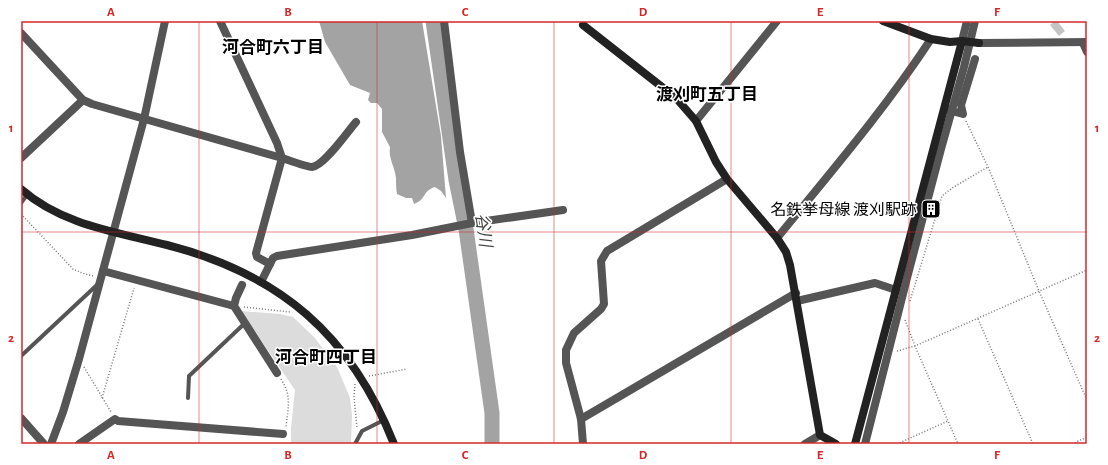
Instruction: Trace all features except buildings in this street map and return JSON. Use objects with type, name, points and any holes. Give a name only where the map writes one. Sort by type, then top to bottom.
[{"type":"street","points":[[51,444],[63,412],[79,359],[114,232],[144,119],[165,21]]},
{"type":"street","points":[[220,21],[278,144],[282,158],[256,253],[257,257],[270,264]]},
{"type":"street","points":[[444,21],[460,152],[471,223]]},
{"type":"street","points":[[696,121],[777,21]]},
{"type":"street","points":[[883,21],[931,39],[950,42],[1085,43],[1087,52]]},
{"type":"street","points":[[865,444],[906,278],[952,111],[966,41],[967,21]]},
{"type":"street","points":[[855,444],[944,108],[966,41],[975,21]]},
{"type":"street","points":[[584,25],[676,98],[696,121],[716,162],[727,179],[777,238],[786,252],[796,297],[820,435]]},
{"type":"street","points":[[21,33],[83,100],[92,104],[312,167],[327,158],[356,122]]},
{"type":"street","points":[[777,238],[854,143],[931,39]]},
{"type":"street","points":[[944,108],[963,114],[961,105],[976,59]]},
{"type":"street","points":[[21,158],[83,100]]},
{"type":"street","points":[[583,444],[582,419],[566,363],[566,350],[574,333],[601,309],[604,304],[601,261],[607,251],[727,179]]},
{"type":"street","points":[[24,192],[42,206],[90,227],[196,253],[261,282],[285,296],[311,318],[344,352],[358,378],[385,420],[394,444]]},
{"type":"street","points":[[261,282],[273,258],[277,256],[412,235],[471,223],[563,210]]},
{"type":"street","points":[[101,278],[136,281],[234,306],[277,373]]},
{"type":"street","points":[[582,419],[796,297],[875,283],[896,290]]},
{"type":"street","points":[[234,306],[242,284]]},
{"type":"street","points":[[21,418],[44,444]]},
{"type":"street","points":[[79,444],[115,419],[118,421],[283,434]]},
{"type":"street","points":[[805,444],[820,435]]},
{"type":"street","points":[[820,435],[836,444]]},
{"type":"lane","points":[[21,203],[24,192]]},
{"type":"lane","points":[[21,356],[101,278]]},
{"type":"lane","points":[[188,398],[190,376],[245,324]]},
{"type":"lane","points":[[355,444],[362,431],[385,420]]},
{"type":"path","points":[[963,114],[988,167],[1087,400]]},
{"type":"path","points":[[909,306],[942,196],[952,188],[988,167]]},
{"type":"path","points":[[21,214],[73,268],[82,273],[101,278]]},
{"type":"path","points":[[914,346],[1087,270]]},
{"type":"path","points":[[102,398],[136,281]]},
{"type":"path","points":[[234,306],[293,313]]},
{"type":"path","points":[[978,319],[1032,444]]},
{"type":"path","points":[[904,320],[914,346],[958,444]]},
{"type":"path","points":[[79,359],[115,419]]},
{"type":"path","points":[[359,436],[356,427],[354,396],[358,378],[407,369]]},
{"type":"path","points":[[277,373],[287,388],[289,395],[286,430],[283,434]]},
{"type":"path","points":[[897,444],[948,422]]},
{"type":"path","points":[[1072,444],[1087,437]]},
{"type":"shaded area","points":[[319,21],[422,21],[441,136],[446,198],[441,191],[435,187],[428,191],[421,200],[414,204],[412,198],[406,198],[397,194],[396,178],[390,155],[390,147],[382,132],[382,109],[377,103],[371,103],[368,100],[370,93],[350,85],[325,42]]},
{"type":"shaded area","points":[[241,311],[280,314],[293,317],[314,337],[337,367],[350,398],[352,415],[351,444],[291,444],[295,390]]},
{"type":"waterway","name":"谷川","points":[[433,21],[456,180],[466,229],[492,413],[492,444]]},
{"type":"place","name":"名鉄挙母線 渡刈駅跡","points":[[931,209]]},
{"type":"district","name":"河合町六丁目","points":[[273,47]]},
{"type":"district","name":"渡刈町五丁目","points":[[707,94]]},
{"type":"district","name":"河合町四丁目","points":[[326,357]]}]
